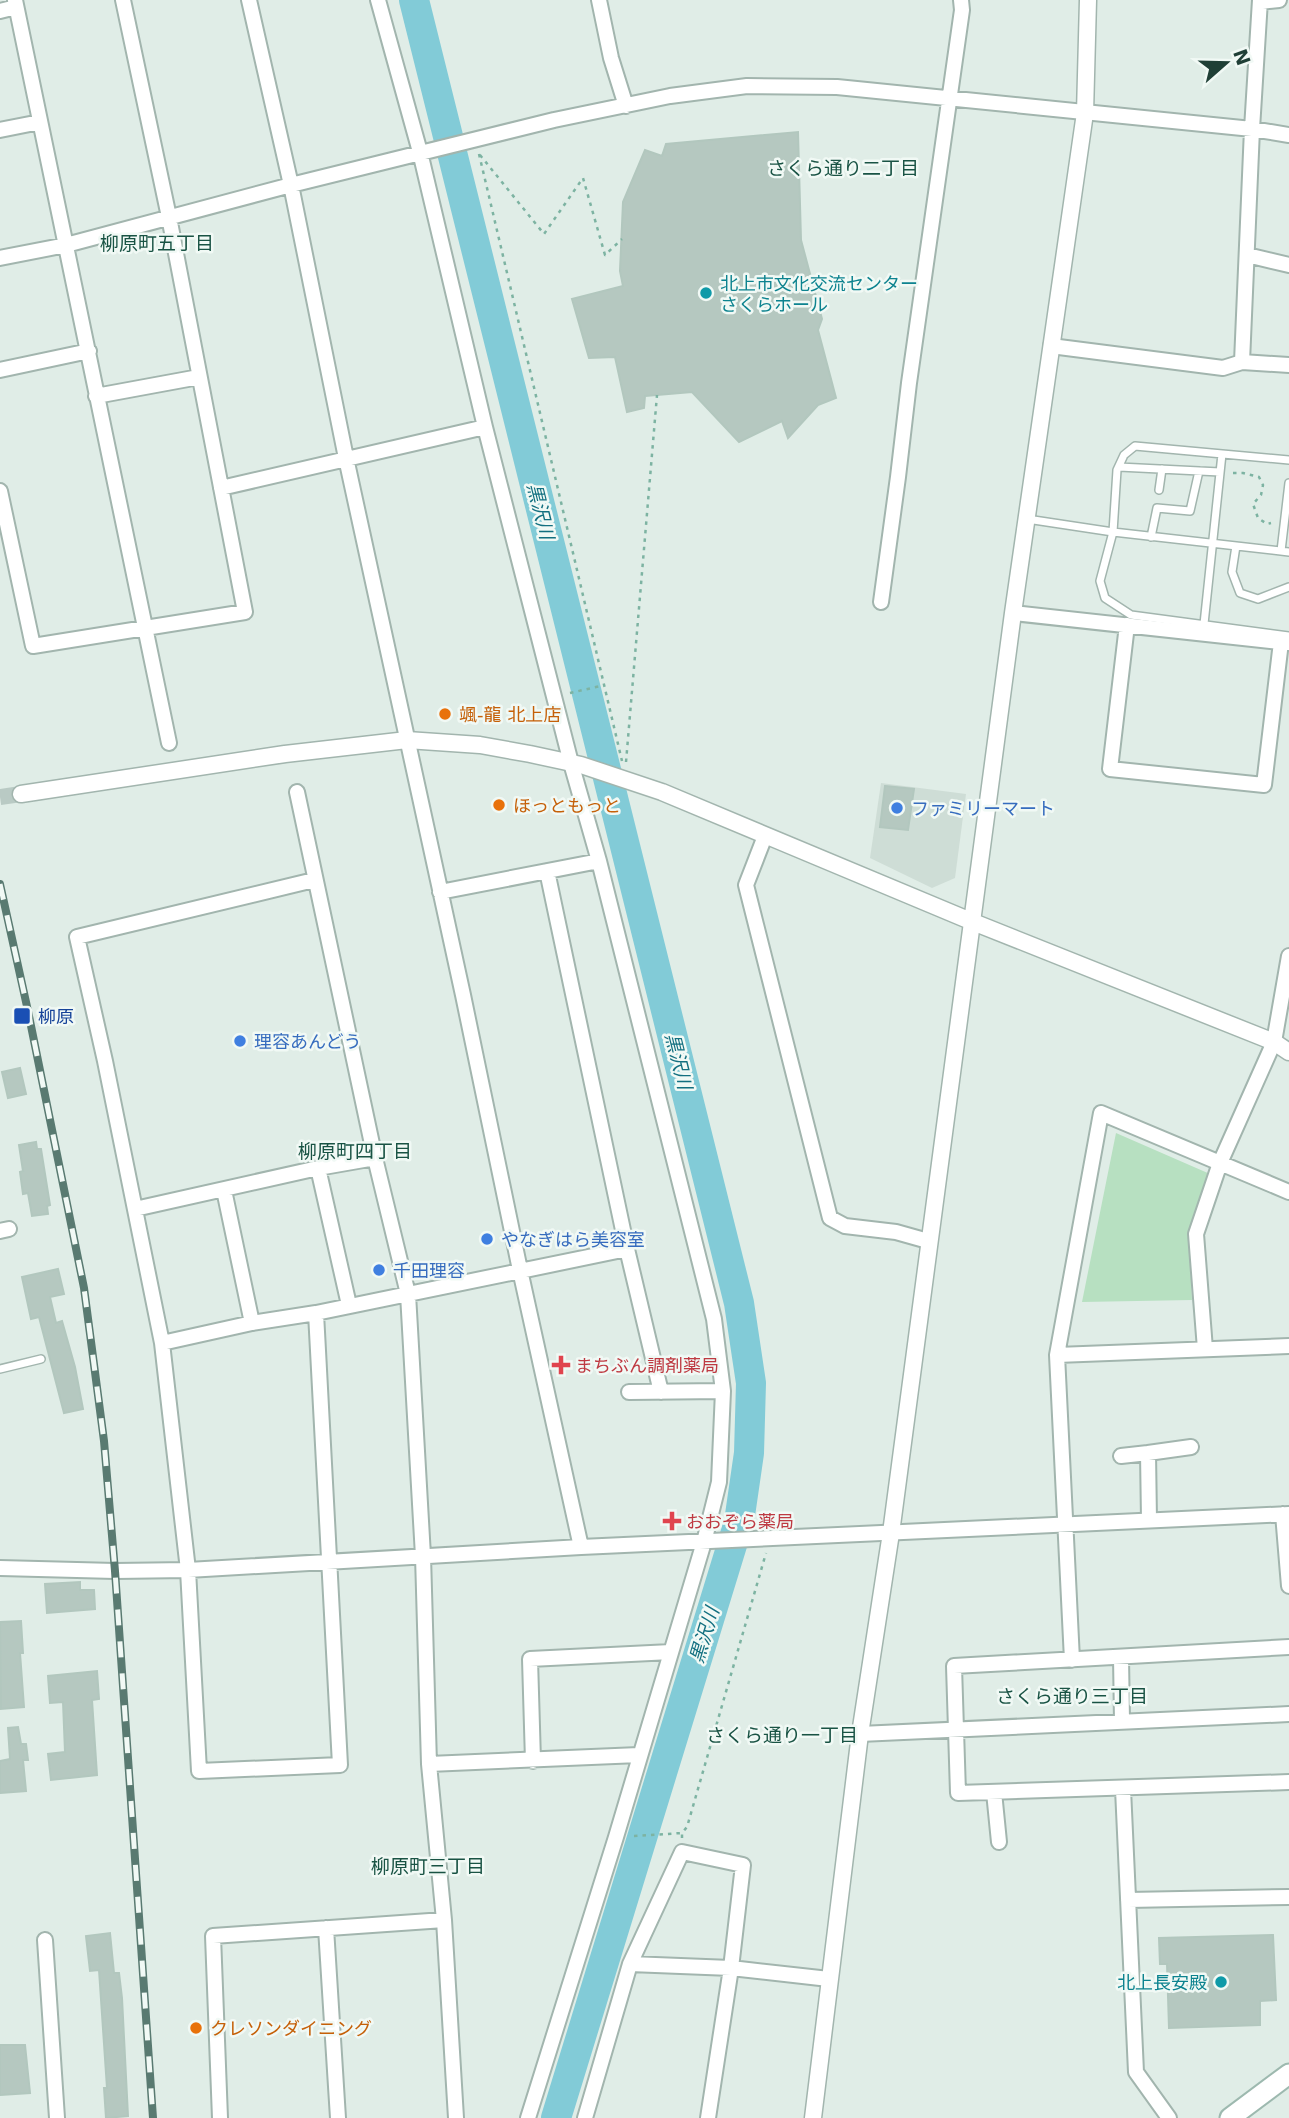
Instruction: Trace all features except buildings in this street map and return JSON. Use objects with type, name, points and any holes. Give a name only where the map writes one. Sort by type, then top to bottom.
[{"type":"main road","points":[[1230,2118],[1289,2074]]},
{"type":"street","points":[[0,491],[33,646],[245,612],[169,217],[123,0]]},
{"type":"street","points":[[249,0],[291,185],[346,458],[581,1547]]},
{"type":"street","points":[[379,0],[424,152],[485,427],[555,697],[576,764],[714,1319],[723,1391],[719,1482],[709,1542],[671,1652],[528,2118]]},
{"type":"street","points":[[599,0],[611,58],[626,106]]},
{"type":"street","points":[[881,602],[908,383],[962,10],[961,0]]},
{"type":"street","points":[[813,2118],[860,1734],[891,1533],[1013,613],[1084,113],[1087,0]]},
{"type":"street","points":[[1242,362],[1260,1],[1279,0]]},
{"type":"street","points":[[0,11],[15,4],[169,743]]},
{"type":"street","points":[[0,258],[66,245],[291,185],[554,120],[670,96],[747,86],[837,87],[1289,135]]},
{"type":"street","points":[[0,130],[40,122]]},
{"type":"street","points":[[1247,255],[1289,265]]},
{"type":"street","points":[[1051,346],[1223,368],[1242,362],[1289,365]]},
{"type":"street","points":[[0,370],[89,351]]},
{"type":"street","points":[[96,396],[199,377]]},
{"type":"street","points":[[221,488],[485,427]]},
{"type":"street","points":[[1013,613],[1286,640],[1264,785],[1110,769],[1127,625]]},
{"type":"street","points":[[21,794],[285,754],[407,740],[480,745],[576,764],[662,792],[973,922],[1274,1042],[1289,1052]]},
{"type":"street","points":[[297,792],[375,1158],[408,1294],[423,1556],[429,1764],[444,1920],[456,2118]]},
{"type":"street","points":[[765,836],[746,885],[830,1218],[845,1226],[896,1233],[928,1241]]},
{"type":"street","points":[[440,891],[599,861]]},
{"type":"street","points":[[547,871],[627,1249],[661,1392]]},
{"type":"street","points":[[314,880],[78,937],[162,1343],[188,1570],[199,1771],[340,1765],[316,1313]]},
{"type":"street","points":[[1205,1349],[1196,1234],[1220,1163],[1274,1042],[1289,956]]},
{"type":"street","points":[[1073,1660],[1057,1355],[1101,1114],[1289,1192]]},
{"type":"street","points":[[135,1209],[375,1158]]},
{"type":"street","points":[[318,1168],[349,1305]]},
{"type":"street","points":[[224,1190],[252,1323]]},
{"type":"street","points":[[162,1343],[627,1249]]},
{"type":"street","points":[[1057,1355],[1289,1346]]},
{"type":"street","points":[[629,1392],[723,1391]]},
{"type":"street","points":[[1121,1456],[1191,1447]]},
{"type":"street","points":[[1148,1452],[1149,1520]]},
{"type":"street","points":[[0,1567],[115,1571],[188,1570],[581,1547],[1286,1514],[1289,1582]]},
{"type":"street","points":[[1289,1647],[954,1666],[958,1793],[1289,1782]]},
{"type":"street","points":[[533,1760],[530,1660],[671,1652]]},
{"type":"street","points":[[1121,1657],[1122,1721]]},
{"type":"street","points":[[860,1734],[1289,1714]]},
{"type":"street","points":[[429,1764],[639,1755]]},
{"type":"street","points":[[1123,1789],[1136,2072],[1169,2118]]},
{"type":"street","points":[[994,1792],[999,1842]]},
{"type":"street","points":[[585,2118],[630,1964],[682,1852],[743,1865],[708,2118]]},
{"type":"street","points":[[1128,1900],[1289,1897]]},
{"type":"street","points":[[220,2118],[213,1936],[444,1920]]},
{"type":"street","points":[[326,1928],[338,2118]]},
{"type":"street","points":[[45,1940],[57,2118]]},
{"type":"street","points":[[630,1964],[730,1968],[830,1979]]},
{"type":"lane","points":[[1286,640],[1203,624],[1131,615],[1105,598],[1100,581],[1113,532],[1119,467],[1124,456],[1135,446],[1289,460]]},
{"type":"lane","points":[[1203,624],[1223,454]]},
{"type":"lane","points":[[1119,467],[1220,472]]},
{"type":"lane","points":[[1159,490],[1162,469]]},
{"type":"lane","points":[[1152,537],[1157,508],[1191,511],[1199,471]]},
{"type":"lane","points":[[1026,519],[1285,552],[1284,521],[1289,483]]},
{"type":"lane","points":[[1237,546],[1232,572],[1240,593],[1258,599],[1289,587]]},
{"type":"lane","points":[[0,1370],[41,1359]]},
{"type":"path","points":[[622,239],[605,255],[583,178],[544,234],[478,153],[625,772],[657,395]]},
{"type":"path","points":[[1220,472],[1259,477],[1263,485],[1261,495],[1253,504],[1258,518],[1266,524],[1284,521]]},
{"type":"path","points":[[555,697],[605,685]]},
{"type":"path","points":[[682,1852],[682,1833],[687,1827],[763,1539]]},
{"type":"path","points":[[626,1836],[682,1833]]},
{"type":"shaded area","points":[[881,783],[966,794],[955,878],[932,888],[870,858]]},
{"type":"green space","points":[[1116,1133],[1210,1174],[1189,1233],[1192,1300],[1082,1302]]},
{"type":"waterway","name":"黒沢川","points":[[414,0],[739,1303],[751,1383],[749,1453],[739,1522],[556,2118]]},
{"type":"tunnel","points":[[0,797],[21,794]]},
{"type":"railway","points":[[0,884],[84,1288],[104,1441],[153,2118]]},
{"type":"place","name":"北上市文化交流センター さくらホール","points":[[706,293]]},
{"type":"place","name":"颯-龍 北上店","points":[[445,714]]},
{"type":"place","name":"ほっともっと","points":[[499,805]]},
{"type":"place","name":"ファミリーマート","points":[[897,808]]},
{"type":"place","name":"柳原","points":[[22,1016]]},
{"type":"place","name":"理容あんどう","points":[[240,1041]]},
{"type":"place","name":"やなぎはら美容室","points":[[487,1239]]},
{"type":"place","name":"千田理容","points":[[379,1270]]},
{"type":"place","name":"まちぶん調剤薬局","points":[[561,1365]]},
{"type":"place","name":"おおぞら薬局","points":[[672,1521]]},
{"type":"place","name":"北上長安殿","points":[[1221,1982]]},
{"type":"place","name":"クレソンダイニング","points":[[196,2028]]},
{"type":"district","name":"さくら通り二丁目","points":[[843,168]]},
{"type":"district","name":"柳原町五丁目","points":[[157,243]]},
{"type":"district","name":"柳原町四丁目","points":[[355,1151]]},
{"type":"district","name":"さくら通り三丁目","points":[[1072,1696]]},
{"type":"district","name":"さくら通り一丁目","points":[[782,1735]]},
{"type":"district","name":"柳原町三丁目","points":[[428,1866]]}]
